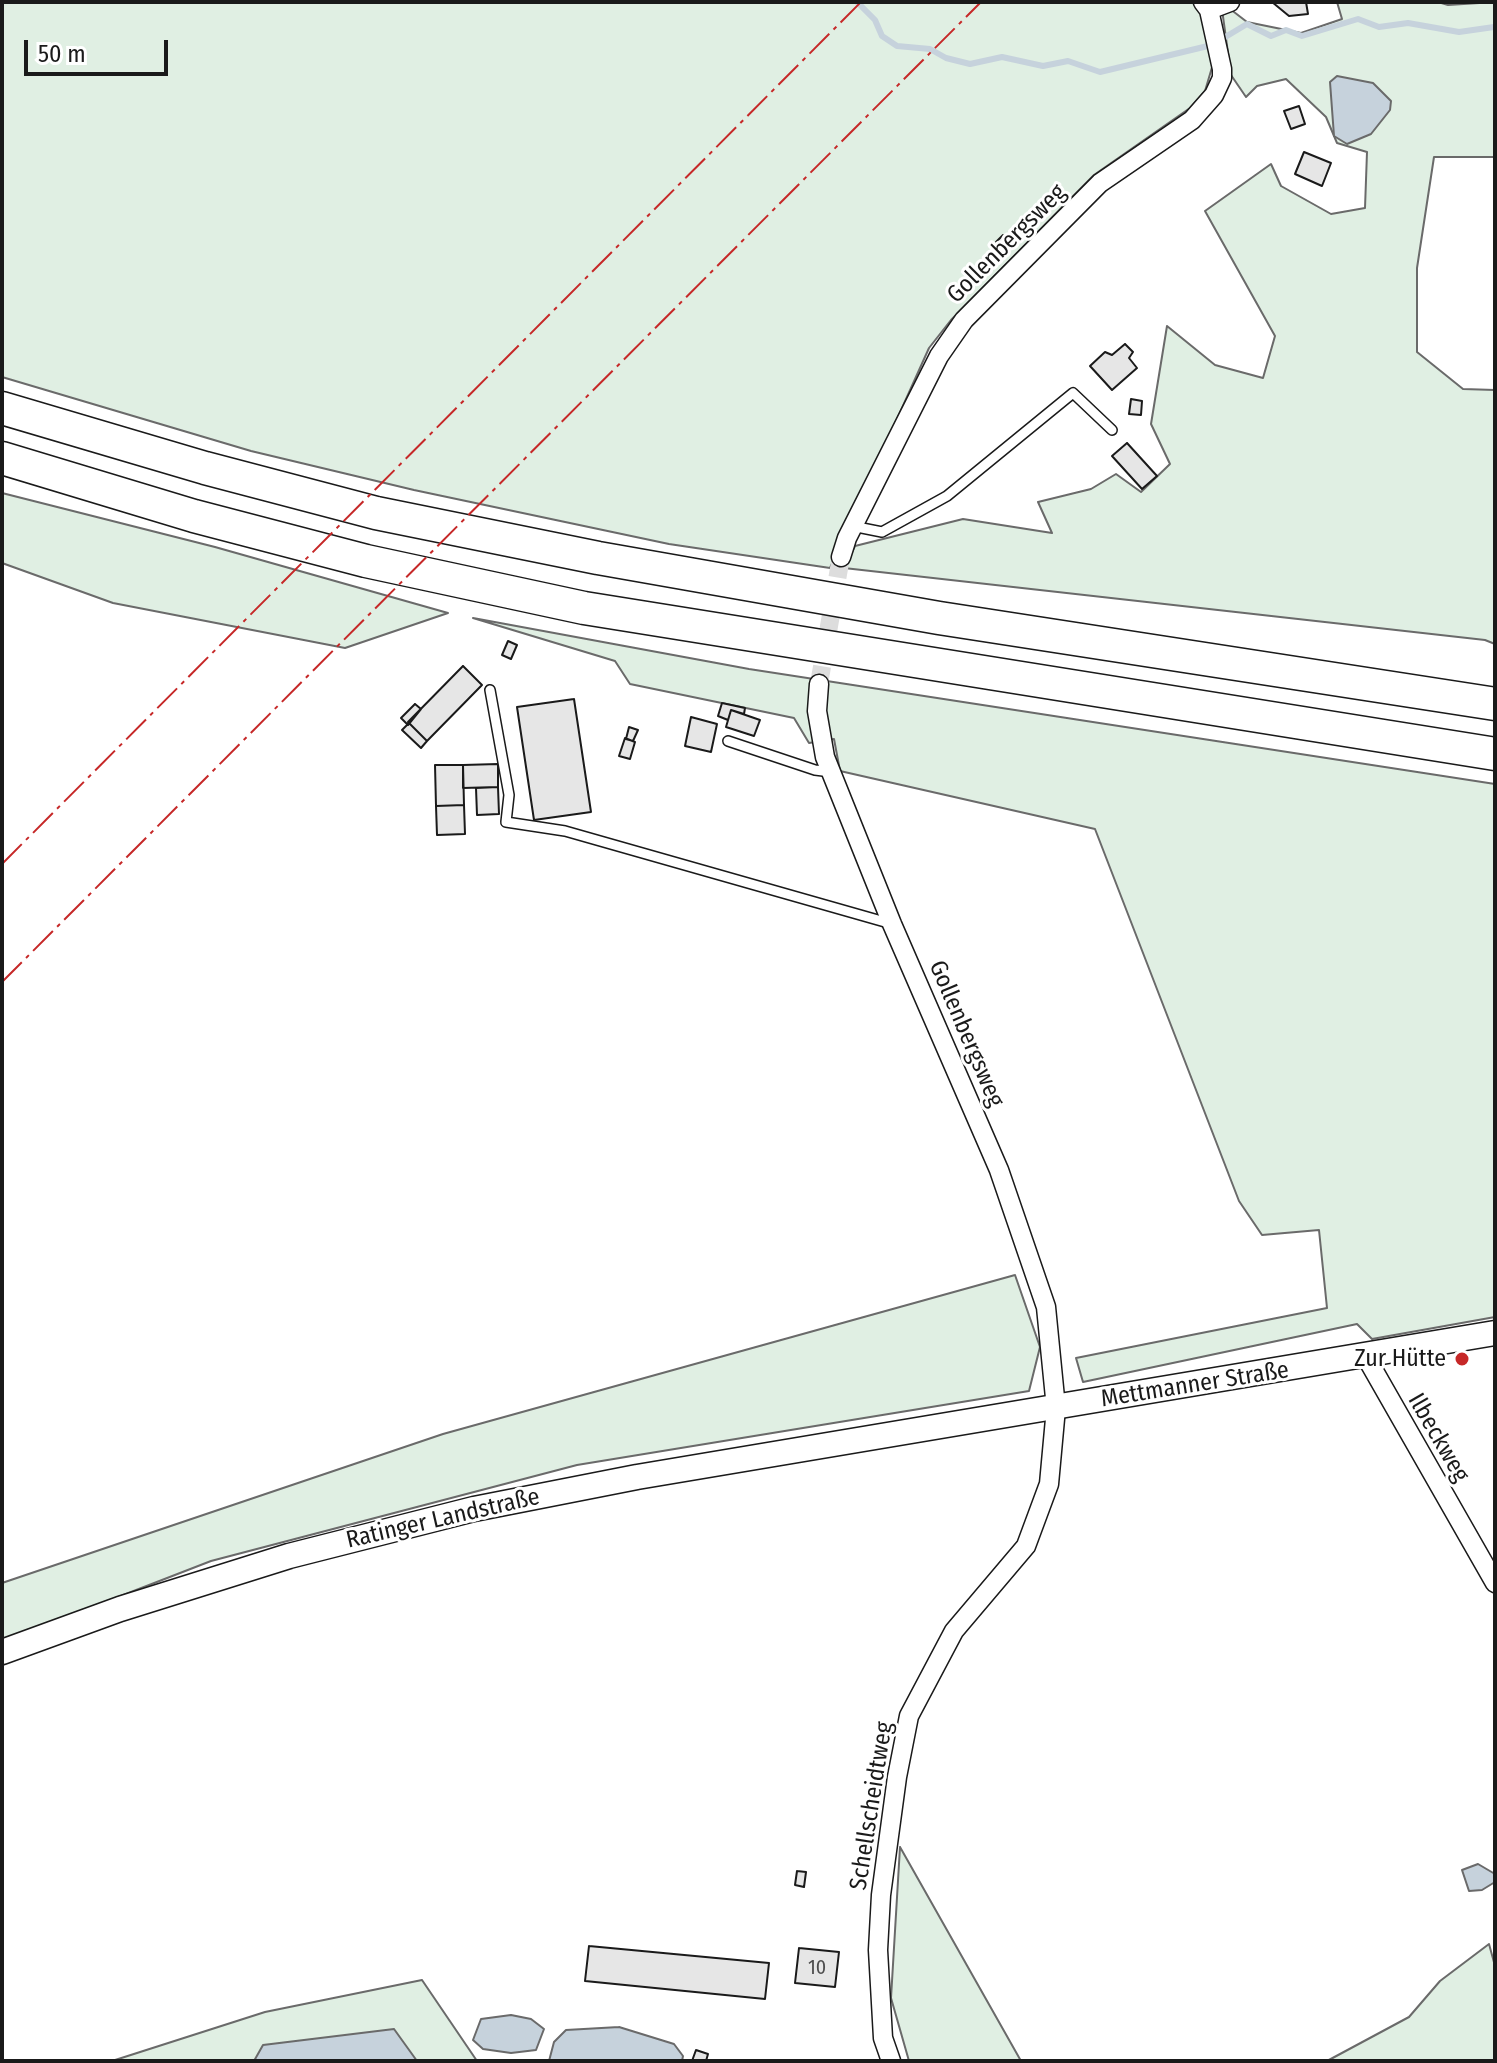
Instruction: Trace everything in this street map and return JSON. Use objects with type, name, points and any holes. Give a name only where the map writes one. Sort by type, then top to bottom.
[{"type":"highway","points":[[2,408],[190,464],[376,513],[598,558],[939,618],[1495,704]]},
{"type":"highway","points":[[2,458],[194,516],[366,561],[584,608],[1495,754]]},
{"type":"main road","name":"Mettmanner Straße","points":[[895,1435],[1495,1333]]},
{"type":"main road","name":"Ratinger Landstraße","points":[[2,1652],[120,1609],[289,1556],[474,1509],[637,1477],[895,1435]]},
{"type":"street","points":[[1208,13],[1230,2]]},
{"type":"street","name":"Gollenbergsweg","points":[[841,557],[852,526],[939,356],[964,320],[1100,183],[1204,109],[1219,87],[1222,69],[1208,13]]},
{"type":"street","name":"Gollenbergsweg","points":[[819,684],[817,711],[831,772],[892,924],[999,1170],[1046,1307],[1056,1408]]},
{"type":"street","name":"Ilbeckweg","points":[[1366,1357],[1495,1583]]},
{"type":"street","name":"Schellscheidtweg","points":[[891,2061],[883,2038],[879,1936],[897,1777],[909,1716],[954,1631],[1026,1546],[1049,1484],[1056,1408]]},
{"type":"lane","points":[[852,526],[882,532],[947,496],[1073,393],[1112,430]]},
{"type":"lane","points":[[490,690],[509,795],[506,822],[565,831],[892,924]]},
{"type":"lane","points":[[728,741],[815,770],[831,772]]},
{"type":"green space","points":[[2,2],[1198,2],[1213,64],[1205,91],[1190,108],[1094,175],[951,320],[929,348],[830,568],[669,544],[414,490],[251,451],[2,377]]},
{"type":"green space","points":[[1221,2],[1247,22],[1301,33],[1342,19],[1337,2],[1438,2],[1448,5],[1495,2],[1495,157],[1434,157],[1417,268],[1417,352],[1463,389],[1495,390],[1495,644],[1485,640],[844,568],[855,546],[963,519],[1052,533],[1038,502],[1091,489],[1116,474],[1141,492],[1170,464],[1151,424],[1167,326],[1215,365],[1263,378],[1275,336],[1205,211],[1271,164],[1281,186],[1331,214],[1365,208],[1367,152],[1337,143],[1326,117],[1286,79],[1257,86],[1246,97],[1231,75]]},
{"type":"green space","points":[[2,493],[215,547],[448,613],[345,648],[113,603],[2,563]]},
{"type":"green space","points":[[473,618],[749,669],[1495,784],[1495,1317],[1372,1339],[1357,1324],[1083,1382],[1076,1358],[1327,1308],[1319,1230],[1262,1235],[1239,1201],[1095,829],[840,771],[834,739],[809,743],[794,718],[630,684],[615,661]]},
{"type":"green space","points":[[1015,1275],[1040,1347],[1029,1391],[577,1465],[211,1561],[2,1642],[2,1583],[443,1434]]},
{"type":"green space","points":[[900,1847],[1021,2061],[909,2061],[891,1998]]},
{"type":"green space","points":[[1489,1944],[1495,1966],[1495,2061],[1327,2061],[1409,2017],[1440,1981]]},
{"type":"green space","points":[[422,1980],[477,2061],[112,2061],[265,2012]]},
{"type":"shaded area","points":[[1337,76],[1373,83],[1391,101],[1390,110],[1371,134],[1347,144],[1334,136],[1330,82]]},
{"type":"shaded area","points":[[1478,1864],[1495,1874],[1495,1882],[1482,1890],[1469,1891],[1462,1870]]},
{"type":"shaded area","points":[[511,2015],[531,2019],[544,2029],[536,2050],[511,2053],[483,2049],[473,2040],[481,2019]]},
{"type":"shaded area","points":[[619,2027],[674,2044],[683,2056],[682,2061],[549,2061],[554,2042],[566,2030]]},
{"type":"shaded area","points":[[394,2029],[417,2061],[254,2061],[263,2045]]},
{"type":"building","points":[[1272,2],[1306,2],[1308,14],[1289,16]]},
{"type":"building","points":[[1299,106],[1305,124],[1291,129],[1284,111]]},
{"type":"building","points":[[1304,152],[1331,163],[1322,186],[1295,174]]},
{"type":"building","points":[[1003,235],[1010,242],[1003,249],[996,242]]},
{"type":"building","points":[[1125,344],[1133,352],[1129,358],[1137,368],[1112,390],[1090,366],[1105,352],[1112,355]]},
{"type":"building","points":[[1131,399],[1142,401],[1141,415],[1129,414]]},
{"type":"building","points":[[1127,443],[1157,476],[1142,489],[1112,456]]},
{"type":"building","points":[[508,641],[517,645],[511,659],[502,655]]},
{"type":"building","points":[[463,666],[482,685],[427,741],[408,722]]},
{"type":"building","points":[[574,699],[591,812],[534,820],[517,707]]},
{"type":"building","points":[[722,703],[745,708],[744,714],[731,710],[728,720],[718,716]]},
{"type":"building","points":[[415,704],[421,709],[408,725],[401,718]]},
{"type":"building","points":[[731,710],[760,720],[754,736],[726,727]]},
{"type":"building","points":[[691,717],[717,724],[711,752],[685,746]]},
{"type":"building","points":[[409,723],[427,741],[421,748],[402,730]]},
{"type":"building","points":[[629,727],[638,730],[633,741],[626,739]]},
{"type":"building","points":[[625,738],[635,742],[630,759],[619,756]]},
{"type":"building","points":[[498,764],[498,787],[463,788],[463,765]]},
{"type":"building","points":[[435,765],[463,765],[464,805],[436,806]]},
{"type":"building","points":[[498,787],[499,814],[477,815],[476,788]]},
{"type":"building","points":[[464,805],[465,834],[437,835],[436,806]]},
{"type":"building","points":[[797,1871],[806,1872],[804,1887],[795,1885]]},
{"type":"building","points":[[589,1946],[769,1963],[765,1999],[585,1981]]},
{"type":"building","points":[[799,1948],[839,1952],[835,1987],[795,1983]]},
{"type":"building","points":[[696,2050],[708,2054],[706,2061],[692,2061]]},
{"type":"waterway","points":[[857,2],[875,20],[882,36],[897,46],[930,49],[946,58],[970,64],[1002,57],[1043,66],[1068,61],[1100,72],[1212,45],[1247,24],[1271,36],[1286,30],[1302,36],[1358,19],[1379,27],[1408,23],[1459,32],[1494,27]]},
{"type":"tunnel","points":[[819,684],[841,557]]},
{"type":"power","points":[[2,864],[861,2]]},
{"type":"power","points":[[2,982],[981,2]]},
{"type":"place","name":"Zur Hütte","points":[[1462,1359]]}]
